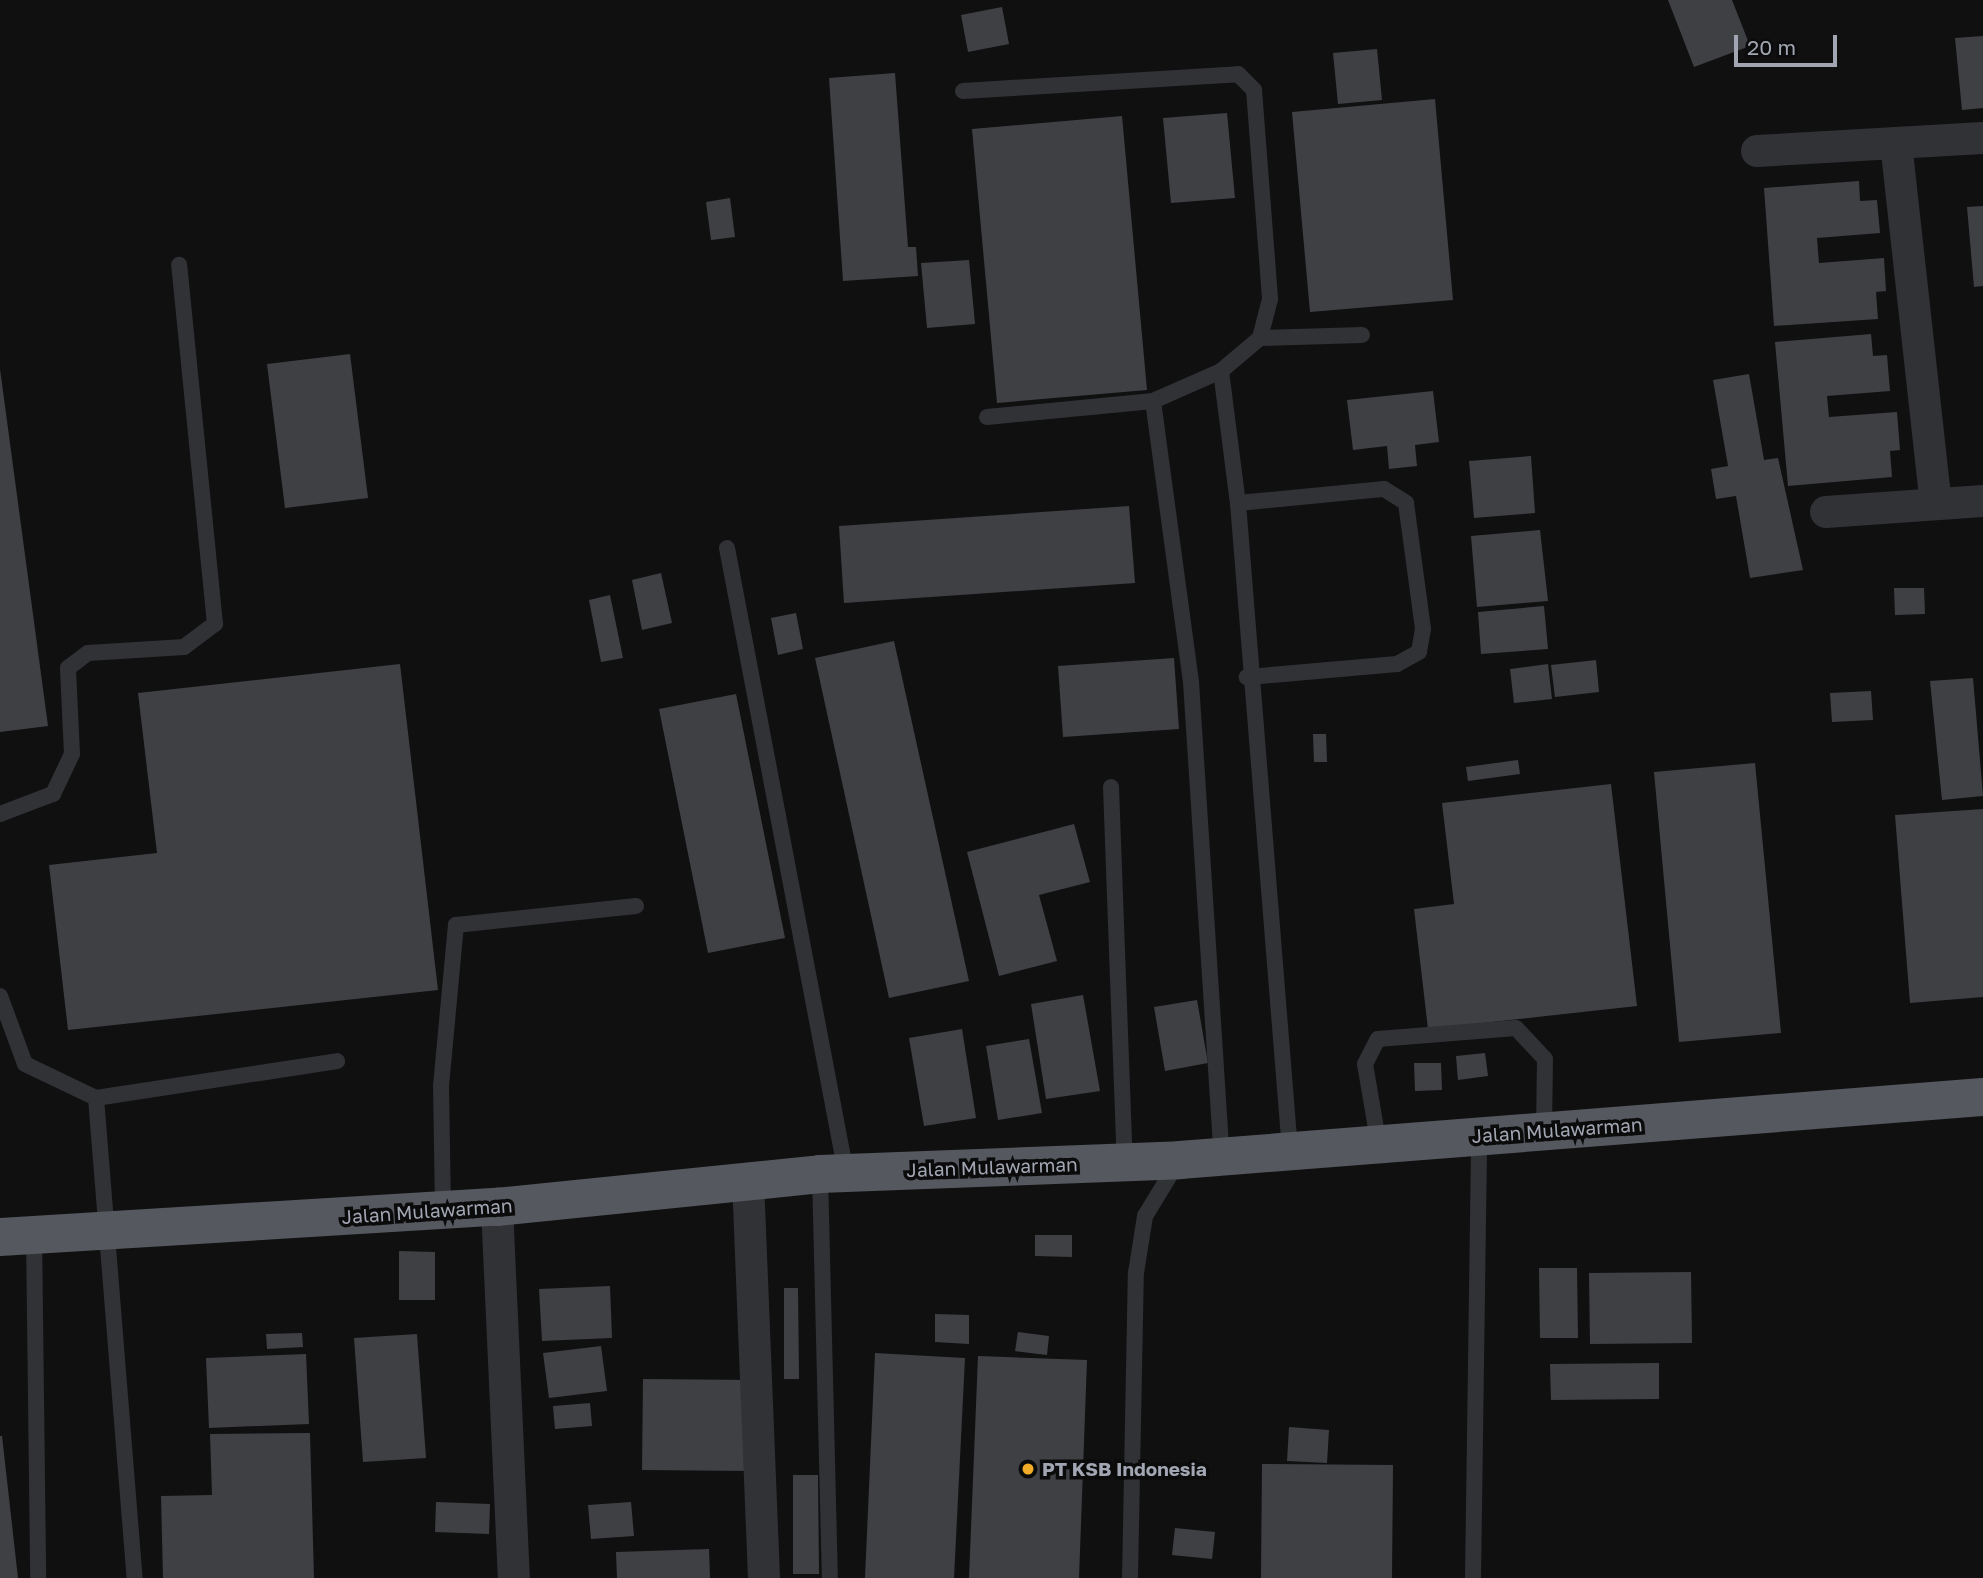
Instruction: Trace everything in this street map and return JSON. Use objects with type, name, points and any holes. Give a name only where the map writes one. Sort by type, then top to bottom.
[{"type":"highway","name":"Jalan Mulawarman","points":[[17,1236],[497,1207],[832,1173],[1180,1160],[1290,1152],[1378,1140],[1544,1132],[1983,1097]]},
{"type":"street","points":[[1757,151],[1983,138]]},
{"type":"street","points":[[1896,143],[1936,504]]},
{"type":"street","points":[[1826,512],[1983,501]]},
{"type":"street","points":[[748,1180],[764,1578]]},
{"type":"street","points":[[497,1207],[514,1578]]},
{"type":"lane","points":[[963,91],[1238,75],[1254,90],[1261,149],[1270,299],[1260,338],[1222,371],[1153,401],[987,417]]},
{"type":"lane","points":[[0,814],[53,794],[72,754],[68,668],[88,653],[184,648],[215,624],[179,265]]},
{"type":"lane","points":[[1260,338],[1362,335]]},
{"type":"lane","points":[[1222,371],[1238,503],[1247,677],[1290,1152]]},
{"type":"lane","points":[[1153,401],[1191,682],[1222,1156]]},
{"type":"lane","points":[[1238,503],[1384,489],[1406,503],[1423,629],[1419,652],[1397,664],[1247,677]]},
{"type":"lane","points":[[727,548],[832,1173],[830,1578]]},
{"type":"lane","points":[[1111,787],[1125,1162]]},
{"type":"lane","points":[[443,1211],[441,1086],[449,950],[456,925],[636,906]]},
{"type":"lane","points":[[0,996],[25,1064],[96,1098],[337,1061]]},
{"type":"lane","points":[[1378,1140],[1366,1064],[1378,1039],[1516,1028],[1545,1059],[1544,1132]]},
{"type":"lane","points":[[96,1098],[135,1578]]},
{"type":"lane","points":[[1473,1578],[1479,1136]]},
{"type":"lane","points":[[1130,1578],[1136,1273],[1145,1216],[1180,1160]]},
{"type":"lane","points":[[17,1236],[38,1578]]},
{"type":"building","points":[[1668,0],[1732,0],[1750,46],[1694,67]]},
{"type":"building","points":[[1002,7],[1009,44],[968,52],[961,15]]},
{"type":"building","points":[[1983,36],[1983,108],[1962,110],[1955,38]]},
{"type":"building","points":[[1377,49],[1382,100],[1338,104],[1333,53]]},
{"type":"building","points":[[895,73],[908,247],[916,247],[918,276],[843,281],[829,78]]},
{"type":"building","points":[[1435,99],[1453,300],[1310,312],[1292,112]]},
{"type":"building","points":[[1227,113],[1235,198],[1171,203],[1163,118]]},
{"type":"building","points":[[1122,116],[1147,390],[997,403],[972,129]]},
{"type":"building","points":[[1859,181],[1860,201],[1877,200],[1880,233],[1817,238],[1819,263],[1884,258],[1886,291],[1876,292],[1878,319],[1774,326],[1764,188]]},
{"type":"building","points":[[730,198],[735,237],[711,240],[706,202]]},
{"type":"building","points":[[1983,206],[1983,286],[1974,287],[1967,207]]},
{"type":"building","points":[[969,260],[975,324],[927,328],[921,263]]},
{"type":"building","points":[[1871,334],[1873,356],[1887,355],[1890,391],[1827,396],[1829,417],[1897,412],[1900,450],[1890,451],[1892,477],[1788,486],[1775,342]]},
{"type":"building","points":[[350,354],[368,498],[285,508],[267,364]]},
{"type":"building","points":[[0,369],[48,726],[0,732]]},
{"type":"building","points":[[1749,374],[1764,460],[1778,458],[1803,570],[1750,578],[1736,496],[1716,499],[1711,469],[1728,466],[1713,380]]},
{"type":"building","points":[[1433,391],[1439,442],[1415,445],[1417,466],[1389,469],[1387,446],[1353,450],[1347,400]]},
{"type":"building","points":[[1531,456],[1535,513],[1474,518],[1469,461]]},
{"type":"building","points":[[1129,506],[1135,583],[844,603],[839,526]]},
{"type":"building","points":[[1540,530],[1548,601],[1477,607],[1471,536]]},
{"type":"building","points":[[661,573],[672,623],[642,630],[632,580]]},
{"type":"building","points":[[1894,588],[1924,588],[1925,614],[1895,615]]},
{"type":"building","points":[[610,595],[623,658],[601,662],[589,600]]},
{"type":"building","points":[[1544,606],[1548,649],[1481,654],[1478,612]]},
{"type":"building","points":[[796,613],[803,649],[778,655],[771,618]]},
{"type":"building","points":[[894,641],[969,981],[889,998],[815,658]]},
{"type":"building","points":[[1174,658],[1179,729],[1063,737],[1058,666]]},
{"type":"building","points":[[1596,660],[1599,692],[1555,697],[1551,665]]},
{"type":"building","points":[[400,664],[438,990],[68,1030],[49,865],[157,853],[138,693]]},
{"type":"building","points":[[1548,664],[1552,699],[1514,703],[1510,669]]},
{"type":"building","points":[[1973,678],[1983,796],[1942,800],[1930,681]]},
{"type":"building","points":[[1871,691],[1873,720],[1832,722],[1830,693]]},
{"type":"building","points":[[736,694],[785,938],[708,953],[659,709]]},
{"type":"building","points":[[1313,734],[1326,734],[1327,762],[1314,762]]},
{"type":"building","points":[[1518,760],[1520,774],[1468,781],[1466,767]]},
{"type":"building","points":[[1755,763],[1781,1033],[1679,1042],[1654,772]]},
{"type":"building","points":[[1611,784],[1637,1006],[1428,1029],[1414,909],[1454,904],[1442,803]]},
{"type":"building","points":[[1983,809],[1983,997],[1910,1003],[1895,815]]},
{"type":"building","points":[[1074,824],[1090,882],[1039,895],[1057,961],[999,976],[967,852]]},
{"type":"building","points":[[1083,995],[1100,1091],[1046,1099],[1031,1004]]},
{"type":"building","points":[[1197,1000],[1208,1063],[1165,1071],[1154,1007]]},
{"type":"building","points":[[962,1029],[976,1118],[924,1126],[909,1038]]},
{"type":"building","points":[[1029,1039],[1042,1113],[998,1120],[986,1046]]},
{"type":"building","points":[[1485,1053],[1488,1076],[1458,1080],[1456,1056]]},
{"type":"building","points":[[1414,1063],[1441,1063],[1442,1090],[1415,1091]]},
{"type":"building","points":[[1035,1235],[1072,1235],[1072,1257],[1035,1256]]},
{"type":"building","points":[[399,1251],[435,1252],[435,1300],[399,1300]]},
{"type":"building","points":[[1539,1268],[1577,1268],[1578,1338],[1540,1338]]},
{"type":"building","points":[[1691,1272],[1692,1343],[1590,1344],[1589,1273]]},
{"type":"building","points":[[610,1286],[612,1338],[542,1341],[539,1289]]},
{"type":"building","points":[[784,1288],[798,1288],[799,1379],[784,1379]]},
{"type":"building","points":[[935,1314],[969,1315],[969,1344],[935,1342]]},
{"type":"building","points":[[1018,1332],[1049,1336],[1047,1355],[1015,1351]]},
{"type":"building","points":[[302,1333],[303,1347],[267,1349],[266,1334]]},
{"type":"building","points":[[417,1334],[426,1458],[363,1462],[354,1338]]},
{"type":"building","points":[[601,1346],[607,1391],[549,1398],[543,1353]]},
{"type":"building","points":[[875,1353],[965,1358],[954,1578],[865,1578]]},
{"type":"building","points":[[306,1354],[309,1424],[209,1428],[206,1358]]},
{"type":"building","name":"PT KSB Indonesia","points":[[978,1356],[1087,1360],[1079,1578],[969,1578]]},
{"type":"building","points":[[1659,1363],[1659,1399],[1551,1400],[1550,1364]]},
{"type":"building","points":[[643,1379],[753,1380],[752,1471],[642,1470]]},
{"type":"building","points":[[590,1403],[592,1426],[555,1429],[553,1406]]},
{"type":"building","points":[[1289,1427],[1329,1430],[1327,1463],[1287,1461]]},
{"type":"building","points":[[310,1433],[314,1578],[163,1578],[161,1496],[212,1495],[210,1434]]},
{"type":"building","points":[[2,1436],[18,1578],[0,1578]]},
{"type":"building","points":[[1262,1464],[1393,1465],[1392,1578],[1261,1578]]},
{"type":"building","points":[[793,1475],[818,1475],[819,1574],[793,1574]]},
{"type":"building","points":[[436,1502],[490,1504],[489,1534],[435,1532]]},
{"type":"building","points":[[631,1502],[634,1536],[591,1539],[588,1505]]},
{"type":"building","points":[[1175,1528],[1215,1532],[1212,1559],[1172,1555]]},
{"type":"building","points":[[709,1549],[710,1578],[617,1578],[616,1552]]},
{"type":"place","name":"PT KSB Indonesia","points":[[1028,1469]]}]
